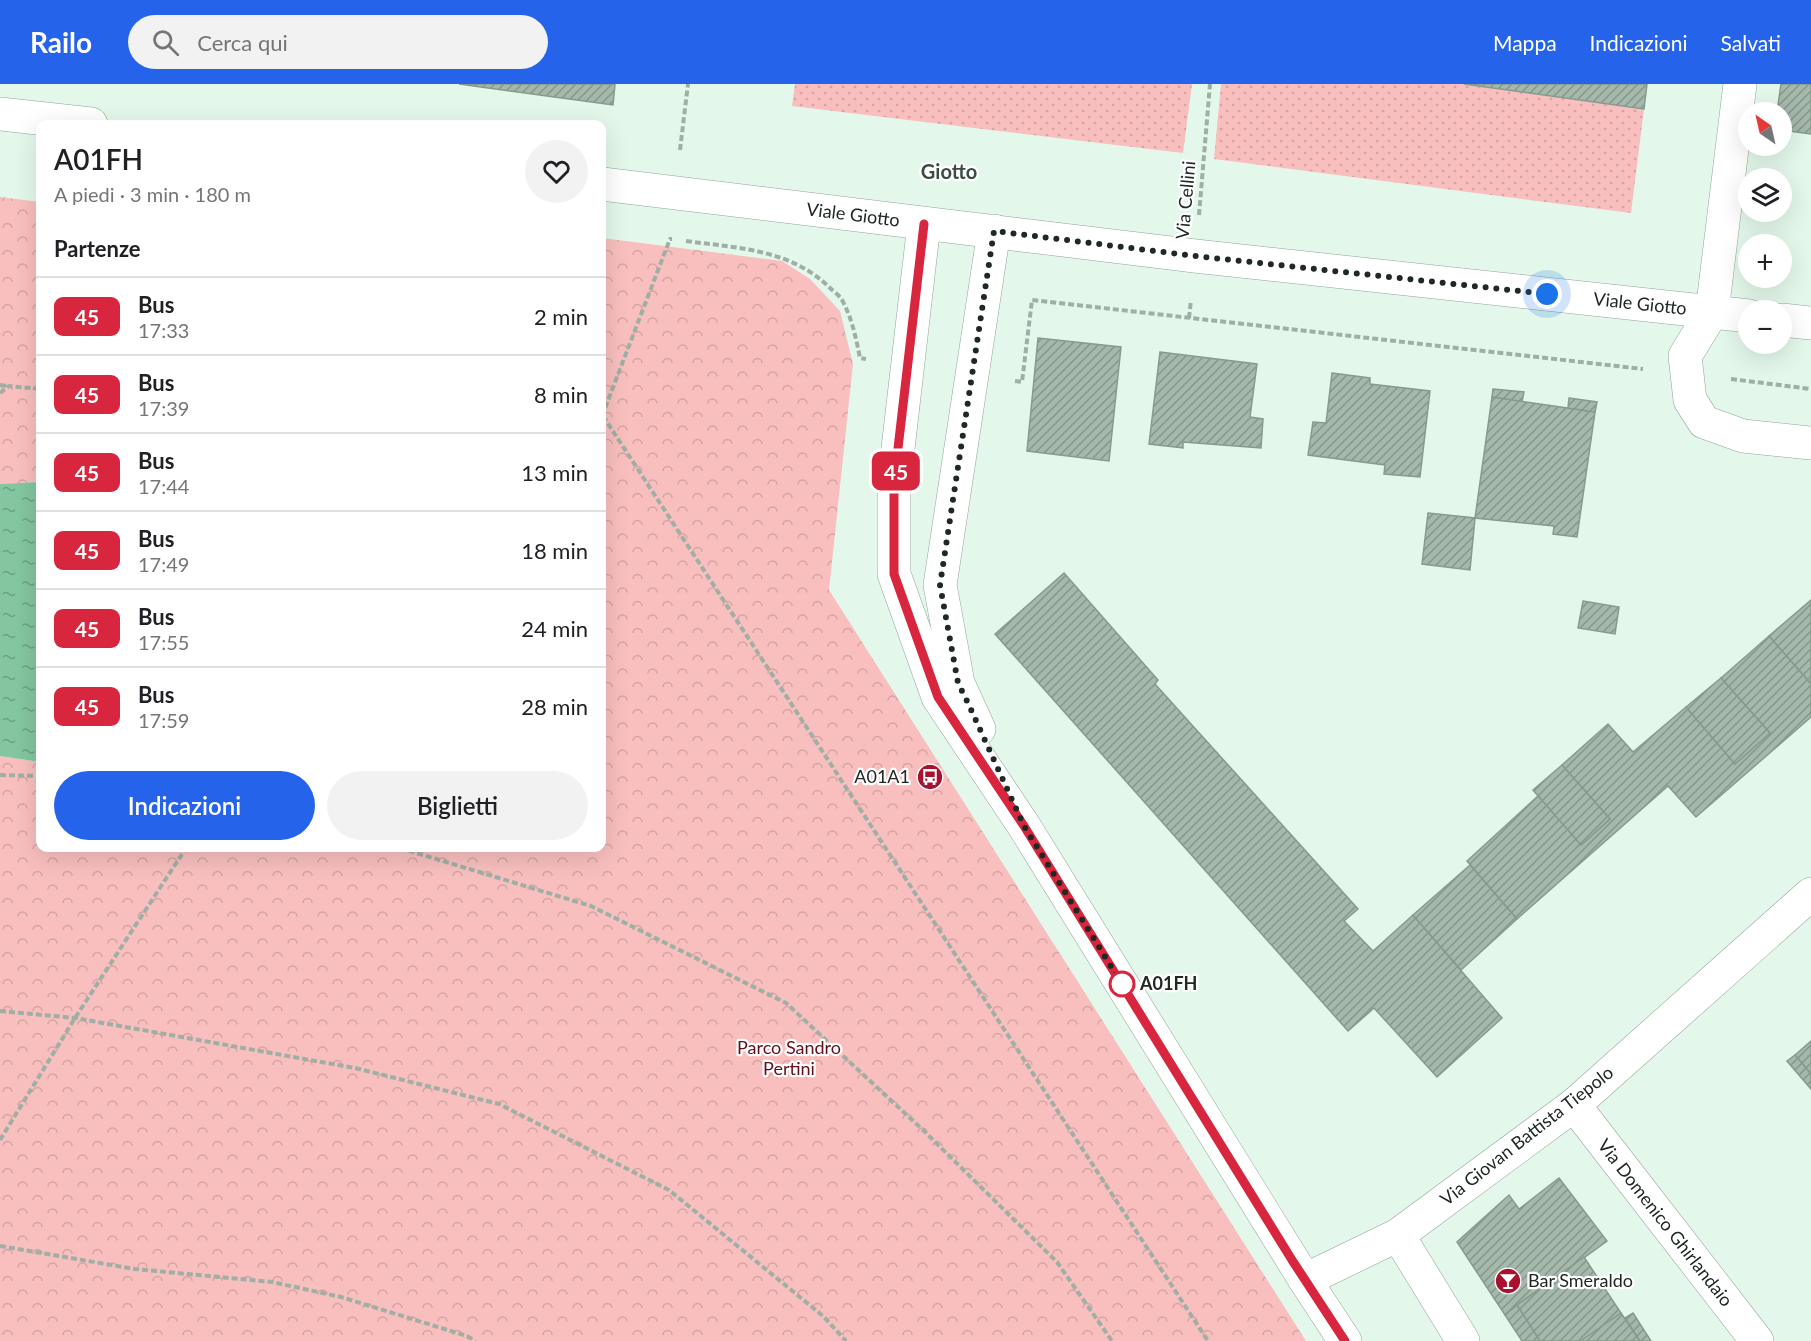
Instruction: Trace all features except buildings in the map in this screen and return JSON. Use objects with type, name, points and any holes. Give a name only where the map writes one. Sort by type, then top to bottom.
[{"type":"street","points":[[1740,84],[1712,312],[1685,356],[1690,400],[1704,422],[1743,436],[1811,443]]},
{"type":"street","points":[[0,114],[55,120]]},
{"type":"street","name":"Viale Giotto","points":[[606,184],[1195,256],[1738,315]]},
{"type":"street","points":[[924,224],[894,483],[894,574],[938,697],[1024,826],[1345,1341]]},
{"type":"street","points":[[994,231],[940,585],[958,683],[1024,826]]},
{"type":"street","points":[[1792,321],[1811,323]]},
{"type":"street","name":"Via Giovan Battista Tiepolo","points":[[1305,1280],[1398,1235],[1574,1105],[1811,894]]},
{"type":"street","name":"Via Domenico Ghirlandaio","points":[[1574,1105],[1757,1341]]},
{"type":"street","points":[[1398,1235],[1463,1341]]},
{"type":"path","points":[[675,192],[688,84]]},
{"type":"path","name":"Via Cellini","points":[[1189,318],[1210,84]]},
{"type":"path","points":[[606,406],[670,239],[759,251],[795,262],[815,274],[841,298],[853,327],[860,358],[874,360]]},
{"type":"path","points":[[1013,380],[1022,382],[1032,300],[1811,389]]},
{"type":"path","points":[[0,385],[36,389]]},
{"type":"path","points":[[0,393],[9,386]]},
{"type":"path","points":[[606,422],[1208,1341]]},
{"type":"path","points":[[0,775],[36,776]]},
{"type":"path","points":[[0,1140],[75,1018],[183,852]]},
{"type":"path","points":[[413,852],[591,906],[786,1003],[923,1130],[1057,1262],[1112,1341]]},
{"type":"path","points":[[0,1011],[75,1018],[355,1068],[499,1104],[669,1190],[823,1316],[846,1341]]},
{"type":"path","points":[[0,1246],[135,1269],[272,1282],[340,1297],[467,1336],[475,1341]]},
{"type":"green space","points":[[795,84],[1192,84],[1183,153],[792,106]]},
{"type":"green space","points":[[1221,84],[1464,84],[1644,109],[1631,213],[1214,159]]},
{"type":"green space","points":[[0,197],[36,202],[36,482],[0,484]]},
{"type":"green space","name":"Parco Sandro Pertini","points":[[606,239],[782,261],[810,279],[840,311],[853,364],[829,590],[1306,1341],[0,1341],[0,756],[36,761],[36,852],[606,852]]},
{"type":"water","points":[[36,482],[36,761],[0,756],[0,484]]},
{"type":"bus line","name":"45","points":[[924,224],[894,483],[894,574],[938,697],[1024,826],[1292,1260],[1345,1341]]},
{"type":"place","name":"A01A1","points":[[930,777]]},
{"type":"place","name":"A01FH","points":[[1122,984]]},
{"type":"place","name":"Bar Smeraldo","points":[[1508,1281]]},
{"type":"district","name":"Giotto","points":[[949,172]]},
{"type":"route","points":[[1122,984],[1024,826],[958,683],[940,585],[994,231],[1195,256],[1547,294]]}]
